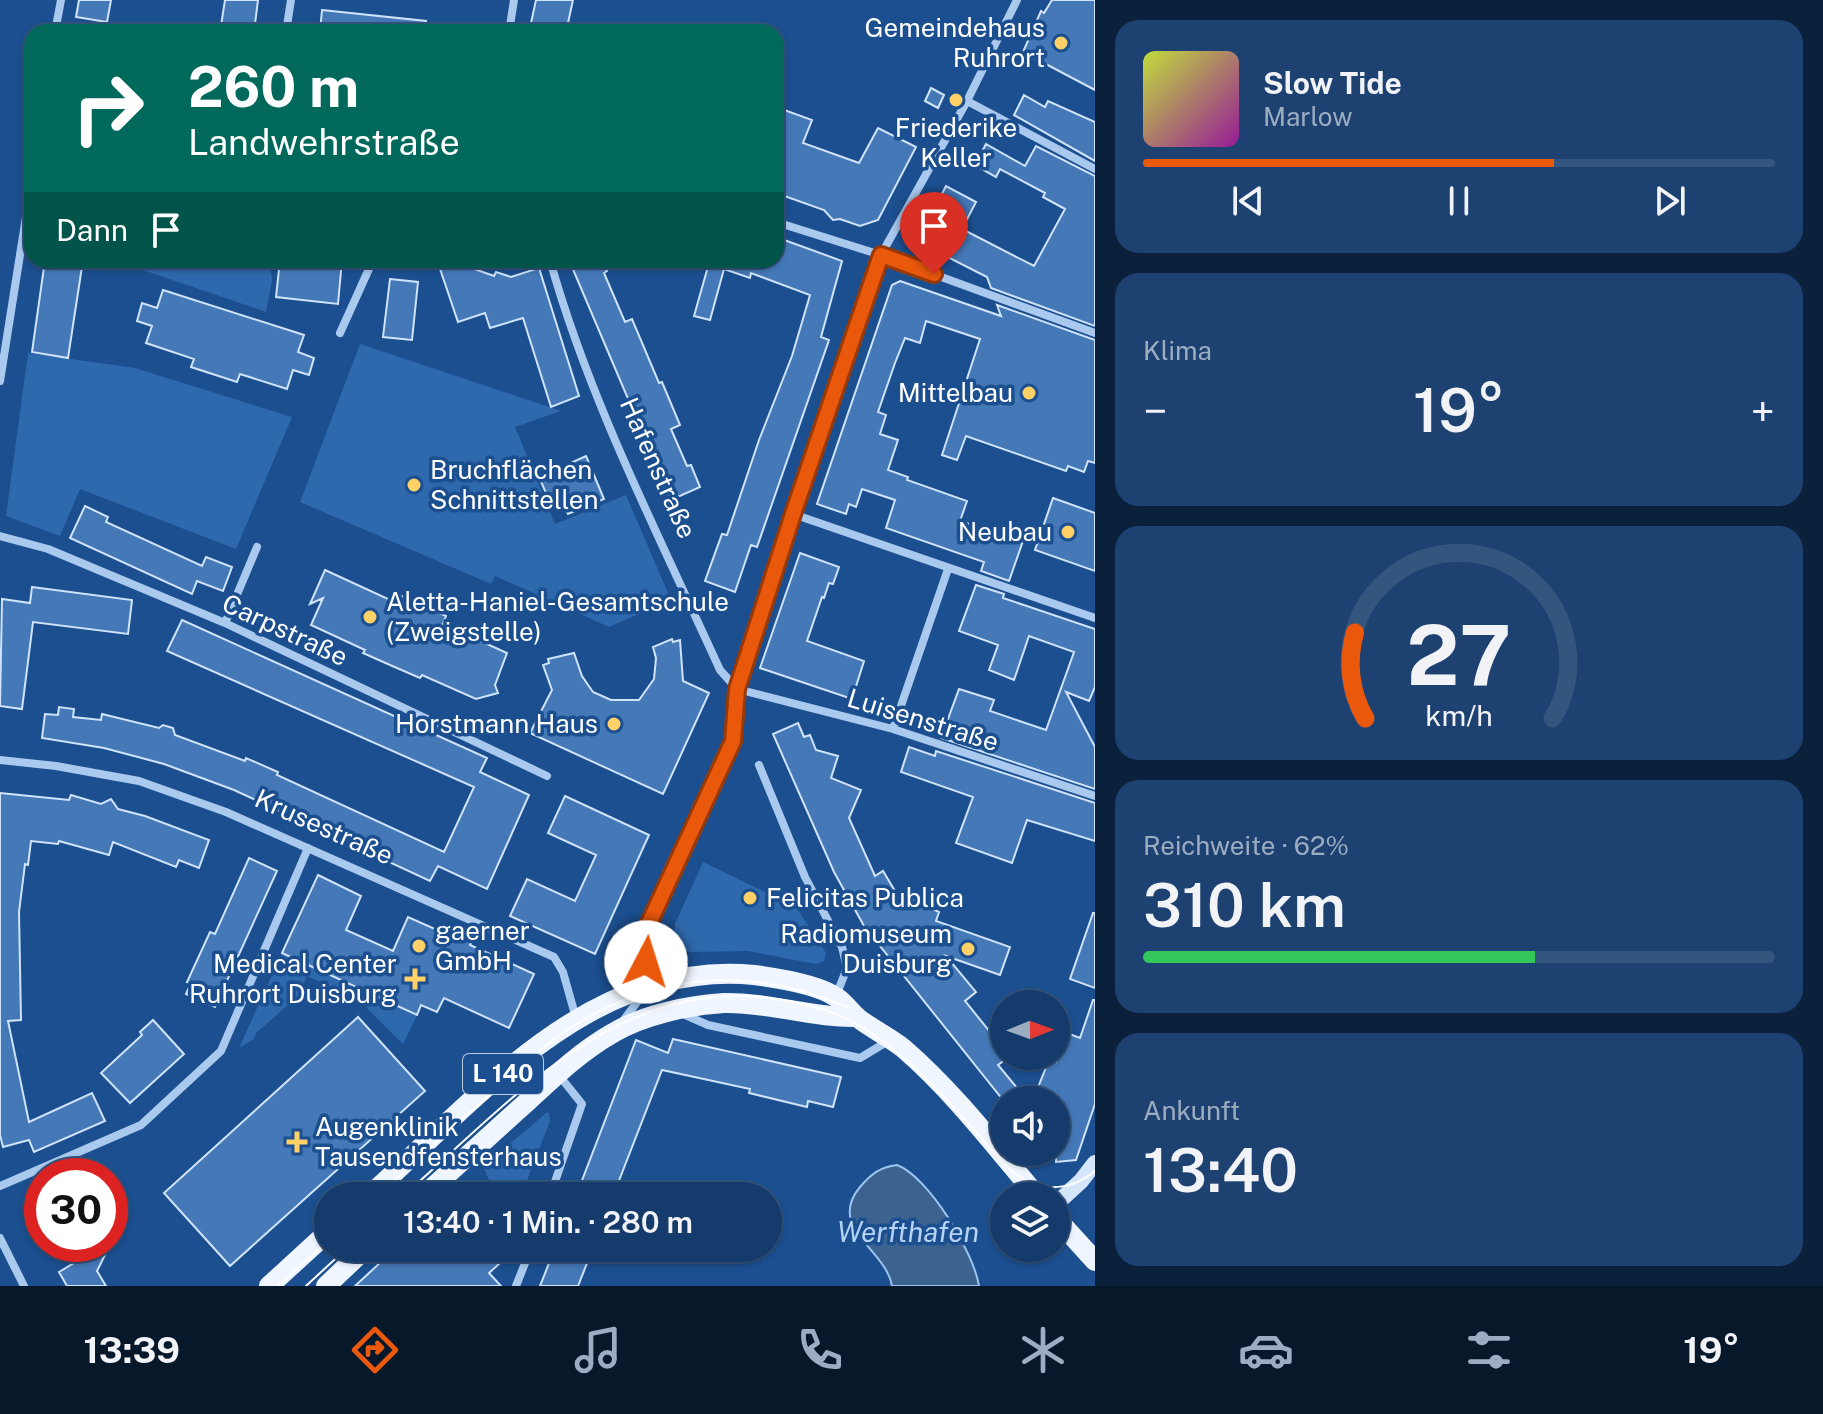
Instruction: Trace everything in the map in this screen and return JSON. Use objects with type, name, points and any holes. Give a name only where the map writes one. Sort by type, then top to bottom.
[{"type":"main road","name":"L 140","points":[[384,1182],[528,1052],[576,1019],[611,999],[648,986],[681,978],[740,974],[792,982],[836,996],[857,1017],[891,1039],[931,1076],[1025,1182]]},
{"type":"main road","name":"L 140","points":[[438,1182],[583,1052],[615,1031],[674,1010],[720,1003],[752,1004],[830,1017],[857,1017]]},
{"type":"main road","points":[[1070,1233],[1095,1261]]},
{"type":"main road","points":[[269,1286],[314,1245]]},
{"type":"main road","points":[[326,1286],[351,1262]]},
{"type":"street","points":[[56,24],[61,0]]},
{"type":"street","points":[[287,24],[291,0]]},
{"type":"street","points":[[510,24],[514,0]]},
{"type":"street","points":[[615,1031],[648,986],[645,932],[733,741],[737,689],[881,255],[967,101],[1017,0]]},
{"type":"street","points":[[967,101],[1095,169]]},
{"type":"street","points":[[784,225],[881,255],[1095,333]]},
{"type":"street","points":[[0,381],[24,230]]},
{"type":"street","points":[[340,333],[369,268]]},
{"type":"street","name":"Hafenstraße","points":[[552,268],[613,434],[720,670],[737,689]]},
{"type":"street","points":[[793,514],[1095,618]]},
{"type":"street","name":"Carpstraße","points":[[0,536],[48,549],[225,623],[547,776]]},
{"type":"street","points":[[225,623],[257,547]]},
{"type":"street","points":[[893,729],[948,569]]},
{"type":"street","name":"Luisenstraße","points":[[737,689],[893,729],[1095,796]]},
{"type":"street","name":"Krusestraße","points":[[0,760],[56,766],[139,781],[226,812],[554,957],[563,972],[576,1019]]},
{"type":"street","points":[[759,765],[805,877],[842,947],[847,968],[836,996]]},
{"type":"street","points":[[0,1186],[141,1125],[221,1051],[308,848]]},
{"type":"street","points":[[648,986],[674,1010],[708,1025],[860,1058],[891,1039]]},
{"type":"street","points":[[555,1182],[582,1104],[558,1074]]},
{"type":"street","points":[[1070,1193],[1095,1163]]},
{"type":"street","points":[[0,1238],[24,1286]]},
{"type":"street","points":[[516,1286],[525,1262]]},
{"type":"shaded area","points":[[271,268],[272,281],[266,312],[140,269]]},
{"type":"shaded area","points":[[360,344],[561,411],[515,427],[555,524],[626,495],[671,600],[609,627],[495,576],[491,584],[300,502]]},
{"type":"shaded area","points":[[28,353],[135,368],[292,417],[236,549],[80,489],[60,536],[6,516]]},
{"type":"shaded area","points":[[703,862],[796,907],[826,953],[824,961],[816,964],[748,951],[689,952],[680,948],[674,938],[675,924]]},
{"type":"shaded area","points":[[282,953],[417,1015],[403,1044],[359,1000],[340,1005],[330,996],[333,988],[307,976],[298,996],[256,1033],[254,1039],[239,1048]]},
{"type":"shaded area","points":[[549,1113],[550,1121],[526,1182],[490,1182],[483,1167]]},
{"type":"water","name":"Werfthafen","points":[[897,1165],[910,1172],[936,1200],[969,1255],[979,1286],[892,1286],[888,1273],[861,1238],[850,1215],[851,1202],[864,1182],[881,1169]]},
{"type":"building","points":[[79,0],[111,0],[107,22],[76,17]]},
{"type":"building","points":[[225,0],[258,0],[255,24],[221,24]]},
{"type":"building","points":[[536,0],[573,0],[568,24],[531,24]]},
{"type":"building","name":"Gemeindehaus Ruhrort","points":[[1052,0],[1095,0],[1095,90],[1023,52],[1041,11],[1044,13]]},
{"type":"building","points":[[322,10],[426,21],[426,24],[321,24]]},
{"type":"building","points":[[931,88],[944,95],[938,108],[925,101]]},
{"type":"building","points":[[1024,95],[1045,107],[1048,101],[1095,122],[1095,161],[1014,115]]},
{"type":"building","points":[[784,110],[812,120],[803,143],[859,163],[878,128],[916,147],[878,220],[860,226],[840,219],[833,220],[824,210],[784,196]]},
{"type":"building","points":[[986,144],[1025,166],[1036,146],[1095,176],[1095,326],[991,288],[987,277],[926,246],[922,232],[946,186],[976,202],[962,229],[1034,266],[1065,209],[1043,197],[1045,193],[1000,169],[996,177],[975,165]]},
{"type":"building","points":[[784,240],[842,261],[821,337],[829,340],[757,547],[751,545],[735,592],[705,581],[722,534],[727,535],[792,356],[810,295],[751,273],[750,278],[724,269],[710,320],[694,316],[708,268],[784,268]]},
{"type":"building","points":[[44,268],[82,268],[68,358],[32,352]]},
{"type":"building","points":[[279,268],[341,268],[338,304],[276,297]]},
{"type":"building","points":[[440,268],[472,268],[494,276],[496,272],[511,277],[539,268],[579,396],[551,407],[523,318],[490,328],[485,313],[458,322]]},
{"type":"building","points":[[572,268],[606,268],[604,273],[625,322],[632,319],[659,383],[662,382],[680,425],[671,429],[700,487],[671,500]]},
{"type":"building","points":[[390,279],[418,282],[412,340],[383,337]]},
{"type":"building","points":[[900,281],[1001,316],[997,305],[1095,340],[1095,463],[1088,461],[1084,472],[1068,466],[1066,471],[966,436],[957,460],[942,455],[980,339],[926,321],[920,343],[905,338],[895,363],[878,412],[886,415],[880,434],[898,440],[888,470],[967,501],[960,521],[1023,541],[1009,581],[981,571],[984,562],[886,528],[895,500],[862,489],[856,507],[849,504],[846,514],[817,504],[892,285]]},
{"type":"building","points":[[163,290],[304,335],[298,352],[314,358],[309,375],[293,370],[287,389],[240,374],[237,382],[191,367],[194,359],[146,343],[152,326],[137,321],[142,303],[157,308]]},
{"type":"building","points":[[586,456],[604,499],[568,514],[563,502],[552,507],[539,477]]},
{"type":"building","name":"Neubau","points":[[1053,498],[1095,513],[1095,571],[1035,550]]},
{"type":"building","points":[[85,506],[108,517],[106,522],[202,566],[206,557],[232,567],[223,591],[197,581],[192,594],[70,538]]},
{"type":"building","points":[[800,553],[839,567],[833,584],[829,583],[822,597],[807,641],[864,661],[852,699],[760,668]]},
{"type":"building","points":[[325,570],[390,600],[393,592],[446,616],[443,624],[507,653],[495,685],[498,693],[476,699],[363,653],[365,650],[311,625],[323,598],[310,604]]},
{"type":"building","points":[[976,585],[1004,594],[1003,598],[1095,629],[1095,687],[1089,701],[1066,692],[1095,747],[1095,789],[941,738],[959,689],[994,700],[990,711],[1046,730],[1074,652],[1029,636],[1014,680],[989,670],[998,645],[959,631]]},
{"type":"building","points":[[32,587],[132,600],[128,634],[33,622],[22,709],[0,706],[2,599],[30,603]]},
{"type":"building","points":[[182,620],[487,758],[480,772],[529,795],[487,889],[438,866],[430,881],[234,790],[164,764],[104,748],[42,738],[45,714],[58,715],[59,707],[74,709],[73,717],[101,720],[102,714],[159,728],[163,725],[173,728],[175,735],[278,772],[277,775],[444,852],[474,787],[167,651]]},
{"type":"building","name":"Horstmann Haus","points":[[672,639],[673,642],[680,640],[683,681],[709,693],[663,794],[530,733],[552,690],[543,665],[549,663],[548,659],[574,653],[582,676],[593,692],[611,700],[639,700],[654,679],[656,658],[653,647]]},
{"type":"building","points":[[798,723],[804,737],[810,735],[816,750],[838,756],[831,778],[861,790],[849,818],[875,876],[883,871],[898,896],[901,894],[939,912],[936,921],[1010,947],[1000,975],[946,956],[976,992],[965,1001],[990,1032],[990,1070],[1002,1070],[1015,1086],[992,1086],[864,926],[834,872],[773,734]]},
{"type":"building","points":[[909,747],[935,756],[936,751],[1095,803],[1095,841],[1027,820],[1012,863],[956,843],[973,797],[901,772]]},
{"type":"building","points":[[0,793],[69,800],[71,795],[101,804],[111,799],[118,809],[209,840],[199,868],[179,860],[176,867],[113,842],[109,855],[59,841],[58,844],[31,841],[19,912],[21,1020],[8,1021],[29,1122],[92,1093],[105,1121],[34,1152],[29,1140],[3,1147],[0,1135]]},
{"type":"building","points":[[565,796],[649,835],[595,954],[510,916],[527,879],[575,901],[596,855],[548,833]]},
{"type":"building","points":[[249,858],[277,871],[215,1007],[186,994],[191,983],[187,982],[210,932],[215,934]]},
{"type":"building","points":[[318,875],[361,896],[346,930],[393,951],[408,917],[453,937],[454,933],[472,941],[470,945],[534,974],[509,1028],[444,998],[437,1012],[421,1005],[417,1015],[282,953]]},
{"type":"building","points":[[1095,913],[1095,988],[1070,979]]},
{"type":"building","points":[[1095,1000],[1095,1104],[1076,1160],[1070,1161],[1070,1086],[1039,1086],[1045,1070],[1070,1070],[1070,1034],[1080,1038]]},
{"type":"building","points":[[358,1017],[425,1091],[324,1182],[314,1182],[314,1191],[230,1266],[164,1193]]},
{"type":"building","points":[[153,1020],[184,1054],[130,1103],[101,1073],[142,1035],[140,1032]]},
{"type":"building","points":[[673,1039],[841,1077],[833,1107],[808,1101],[807,1107],[749,1093],[750,1089],[662,1070],[618,1182],[581,1182],[636,1040],[668,1053]]},
{"type":"building","points":[[76,1262],[102,1262],[97,1271],[106,1286],[67,1286],[59,1272]]},
{"type":"building","points":[[381,1262],[497,1262],[499,1264],[489,1273],[501,1286],[355,1286]]},
{"type":"building","points":[[549,1262],[587,1262],[578,1286],[540,1286]]},
{"type":"tram line","points":[[393,1182],[549,1043],[594,1014],[629,998],[664,987],[701,981],[738,981],[775,985],[849,1008]]},
{"type":"tram line","points":[[418,1182],[524,1088],[567,1055],[613,1028],[661,1008],[713,997],[769,998],[795,1002],[822,1009],[859,1026],[909,1063],[1009,1168],[1029,1182],[1040,1186],[1063,1186],[1095,1171]]},
{"type":"tram line","points":[[278,1286],[314,1254]]},
{"type":"tram line","points":[[306,1286],[332,1262]]},
{"type":"place","name":"Gemeindehaus Ruhrort","points":[[1061,43]]},
{"type":"place","name":"Friederike Keller","points":[[956,100]]},
{"type":"place","name":"Mittelbau","points":[[1029,393]]},
{"type":"place","name":"Bruchflächen Schnittstellen","points":[[414,485]]},
{"type":"place","name":"Neubau","points":[[1068,532]]},
{"type":"place","name":"Aletta-Haniel-Gesamtschule (Zweigstelle)","points":[[370,617]]},
{"type":"place","name":"Horstmann Haus","points":[[614,724]]},
{"type":"place","name":"Felicitas Publica","points":[[750,898]]},
{"type":"place","name":"gaerner GmbH","points":[[419,946]]},
{"type":"place","name":"Radiomuseum Duisburg","points":[[968,949]]},
{"type":"place","name":"Medical Center Ruhrort Duisburg","points":[[415,979]]},
{"type":"place","name":"Augenklinik Tausendfensterhaus","points":[[297,1142]]},
{"type":"route","points":[[646,962],[645,932],[733,741],[737,689],[881,255],[934,274]]}]
